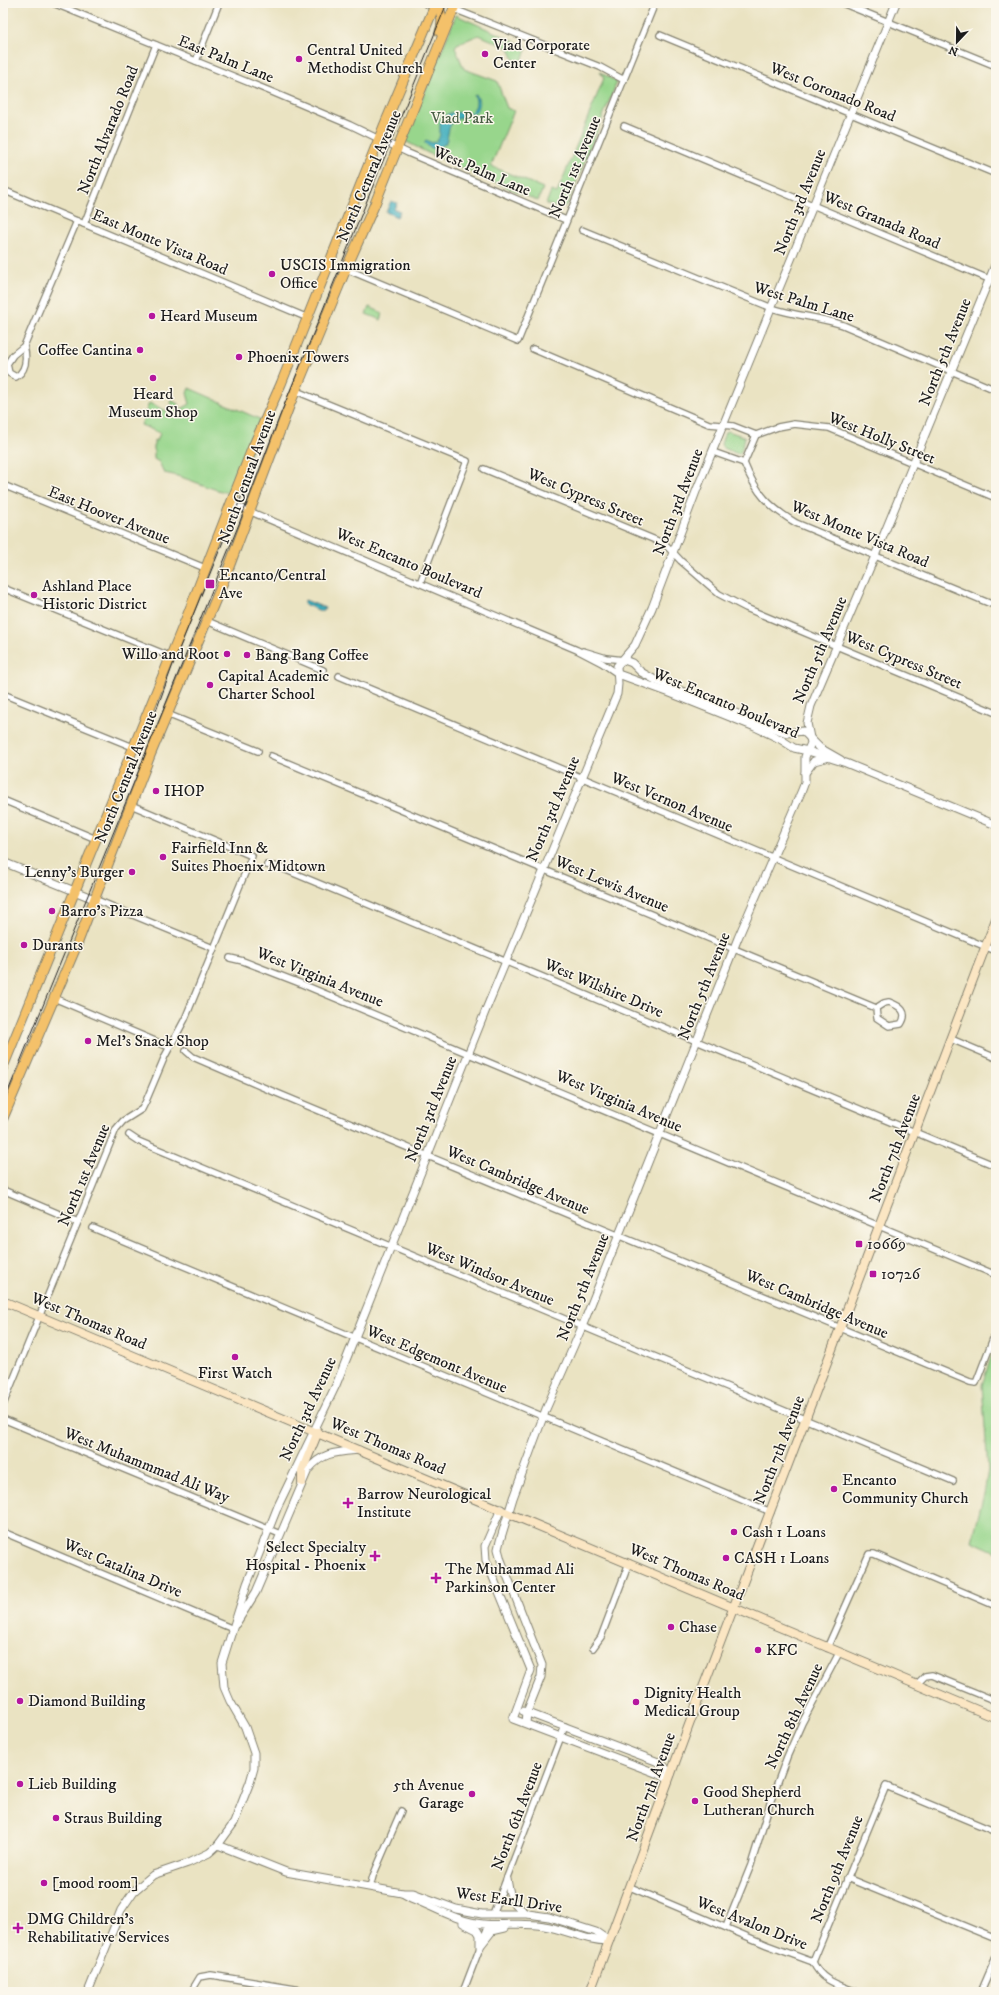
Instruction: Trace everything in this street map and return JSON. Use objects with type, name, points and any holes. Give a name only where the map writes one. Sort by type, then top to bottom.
[{"type":"main road","points":[[424,83],[426,69],[442,26],[440,10],[432,4]]},
{"type":"main road","name":"North Central Avenue","points":[[3,1067],[75,892],[230,503],[308,318],[432,4]]},
{"type":"main road","name":"North Central Avenue","points":[[3,1118],[94,900],[167,714],[206,622],[296,391],[398,148],[455,6]]},
{"type":"main road","name":"North 7th Avenue","points":[[592,1991],[670,1776],[996,919]]},
{"type":"main road","name":"West Thomas Road","points":[[3,1301],[316,1431],[827,1648],[996,1718]]},
{"type":"main road","points":[[302,1482],[302,1471],[316,1431]]},
{"type":"street","name":"East Palm Lane","points":[[53,3],[196,61],[388,143]]},
{"type":"street","points":[[196,61],[219,3]]},
{"type":"street","name":"North 1st Avenue","points":[[346,269],[518,341],[655,3]]},
{"type":"street","points":[[842,3],[996,66]]},
{"type":"street","name":"North 3rd Avenue","points":[[88,1992],[121,1910],[134,1891],[153,1875],[198,1859],[218,1845],[234,1823],[250,1782],[254,1761],[250,1740],[245,1727],[230,1701],[224,1687],[222,1675],[225,1649],[247,1584],[268,1529],[316,1431],[355,1339],[468,1054],[616,694],[618,674],[617,666],[624,660],[639,639],[723,425],[896,3]]},
{"type":"street","points":[[455,6],[600,67],[624,80]]},
{"type":"street","name":"West Coronado Road","points":[[660,35],[836,108],[852,113],[996,174]]},
{"type":"street","name":"North Alvarado Road","points":[[84,224],[156,45]]},
{"type":"street","name":"West Granada Road","points":[[624,126],[993,281]]},
{"type":"street","name":"West Palm Lane","points":[[388,143],[566,220]]},
{"type":"street","name":"East Monte Vista Road","points":[[3,190],[308,318]]},
{"type":"street","points":[[24,346],[6,360],[9,374],[16,377],[23,372],[26,362],[24,346],[77,221]]},
{"type":"street","name":"West Palm Lane","points":[[582,230],[788,314],[824,319],[837,323],[996,390]]},
{"type":"street","name":"North 5th Avenue","points":[[505,1511],[498,1549],[511,1590],[540,1658],[542,1671],[527,1712],[526,1724],[513,1719],[531,1670],[522,1643],[486,1560],[485,1553],[488,1537],[505,1511],[543,1417],[582,1327],[734,949],[772,857],[802,790],[805,774],[805,757],[811,743],[808,723],[809,711],[952,372],[993,281],[996,263]]},
{"type":"street","points":[[533,349],[709,424],[733,426],[756,435],[744,463],[713,452]]},
{"type":"street","points":[[296,391],[467,461],[420,583]]},
{"type":"street","name":"West Holly Street","points":[[756,435],[778,427],[794,424],[829,428],[996,498]]},
{"type":"street","name":"West Monte Vista Road","points":[[744,463],[756,489],[769,505],[796,523],[996,606]]},
{"type":"street","name":"West Cypress Street","points":[[484,469],[665,544],[719,594],[746,608],[996,713]]},
{"type":"street","name":"East Hoover Avenue","points":[[3,485],[205,568]]},
{"type":"street","name":"West Encanto Boulevard","points":[[230,503],[577,650],[602,663],[618,674],[670,693],[780,738],[794,748],[846,763]]},
{"type":"street","points":[[3,588],[169,656]]},
{"type":"street","points":[[206,622],[323,670]]},
{"type":"street","name":"West Encanto Boulevard","points":[[577,650],[632,663],[640,672],[657,681],[775,729],[787,732],[803,731],[820,748],[846,763],[996,826]]},
{"type":"street","name":"West Vernon Avenue","points":[[339,676],[996,951]]},
{"type":"street","points":[[3,694],[133,747]]},
{"type":"street","points":[[167,714],[258,751]]},
{"type":"street","name":"West Lewis Avenue","points":[[271,756],[876,1008]]},
{"type":"street","points":[[805,774],[814,761],[826,758]]},
{"type":"street","points":[[3,800],[96,839]]},
{"type":"street","name":"North 1st Avenue","points":[[3,1406],[116,1129],[123,1121],[142,1109],[169,1047],[183,1026],[209,964],[213,948],[252,856],[131,805]]},
{"type":"street","points":[[3,862],[213,948]]},
{"type":"street","name":"West Wilshire Drive","points":[[267,865],[279,867],[996,1166]]},
{"type":"street","name":"West Virginia Avenue","points":[[230,958],[244,961],[297,982],[996,1275]]},
{"type":"street","points":[[54,998],[169,1047]]},
{"type":"street","points":[[884,1003],[895,1004],[904,1011],[901,1024],[889,1026],[877,1018],[876,1008],[884,1003]]},
{"type":"street","points":[[951,1039],[996,1058]]},
{"type":"street","name":"West Cambridge Avenue","points":[[186,1051],[193,1057],[427,1156],[970,1382],[976,1383],[996,1331]]},
{"type":"street","name":"West Windsor Avenue","points":[[129,1135],[138,1141],[953,1481]]},
{"type":"street","points":[[3,1190],[78,1222]]},
{"type":"street","name":"West Edgemont Avenue","points":[[93,1228],[771,1512]]},
{"type":"street","name":"West Muhammmad Ali Way","points":[[3,1419],[280,1534]]},
{"type":"street","name":"North 3rd Avenue","points":[[233,1629],[256,1592],[308,1470],[320,1457],[334,1453],[361,1450]]},
{"type":"street","name":"West Catalina Drive","points":[[3,1532],[233,1629]]},
{"type":"street","name":"North 8th Avenue","points":[[827,1648],[869,1554],[874,1554],[996,1606]]},
{"type":"street","points":[[593,1648],[601,1637],[629,1563]]},
{"type":"street","points":[[522,1643],[532,1639]]},
{"type":"street","name":"North 8th Avenue","points":[[726,1927],[751,1865],[771,1800],[802,1723],[839,1653]]},
{"type":"street","points":[[916,1685],[925,1676],[932,1675],[996,1701]]},
{"type":"street","points":[[517,1709],[661,1763],[670,1776]]},
{"type":"street","points":[[526,1724],[670,1776]]},
{"type":"street","name":"North 6th Avenue","points":[[495,1916],[507,1879],[565,1726]]},
{"type":"street","name":"North 9th Avenue","points":[[813,1962],[886,1786],[899,1790],[996,1832]]},
{"type":"street","points":[[370,1887],[373,1876],[401,1811]]},
{"type":"street","name":"West Earll Drive","points":[[218,1845],[286,1872],[402,1893],[413,1893],[456,1909],[495,1916],[528,1914],[567,1922],[596,1932],[609,1941]]},
{"type":"street","points":[[848,1878],[996,1939]]},
{"type":"street","points":[[507,1879],[511,1898],[515,1904],[528,1914]]},
{"type":"street","name":"West Avalon Drive","points":[[630,1887],[813,1962],[816,1971],[824,1978],[857,1992]]},
{"type":"street","name":"West Earll Drive","points":[[402,1893],[471,1922],[485,1924],[542,1925],[565,1931],[592,1941],[609,1941]]},
{"type":"street","points":[[456,1909],[485,1924]]},
{"type":"street","points":[[443,1911],[477,1930],[480,1935],[480,1947]]},
{"type":"street","points":[[463,1992],[480,1947],[485,1924],[495,1916],[515,1924]]},
{"type":"street","points":[[480,1947],[492,1931],[515,1924]]},
{"type":"street","points":[[981,1992],[996,1957]]},
{"type":"street","points":[[191,1992],[200,1977],[211,1975],[313,1992]]},
{"type":"green space","name":"Viad Park","points":[[456,15],[527,47],[521,63],[514,60],[509,48],[479,35],[457,44],[455,47],[464,69],[497,81],[507,108],[514,111],[491,166],[543,188],[538,201],[428,153],[405,141]]},
{"type":"green space","points":[[600,72],[617,82],[567,205],[559,208],[546,204],[551,191],[557,193],[604,78]]},
{"type":"green space","points":[[369,307],[383,313],[381,320],[366,314]]},
{"type":"green space","points":[[189,388],[264,421],[234,494],[216,490],[182,477],[164,473],[159,462],[154,459],[154,440],[157,441],[160,433],[141,425],[149,403],[169,412],[172,404],[170,403],[171,400],[178,404],[181,409],[190,404],[187,393]]},
{"type":"green space","points":[[728,431],[745,437],[741,452],[738,454],[723,448],[721,444],[725,432]]},
{"type":"green space","points":[[996,1341],[996,1552],[972,1541],[984,1494],[988,1470],[982,1385]]},
{"type":"water","points":[[476,94],[479,102],[476,111],[452,123],[449,128],[445,144],[435,149],[429,147],[424,142],[426,140],[432,143],[438,140],[440,135],[440,122],[443,118],[449,113],[470,113],[476,105],[474,95]]},
{"type":"water","points":[[391,201],[397,203],[394,209],[400,211],[397,217],[386,212]]},
{"type":"water","points":[[305,600],[325,608],[323,612],[304,604]]},
{"type":"tram line","points":[[3,1104],[239,524],[279,418],[447,3]]},
{"type":"tram line","points":[[149,730],[175,659],[256,461]]},
{"type":"place","name":"Viad Corporate Center","points":[[485,54]]},
{"type":"place","name":"Central United Methodist Church","points":[[299,59]]},
{"type":"place","name":"USCIS Immigration Office","points":[[272,274]]},
{"type":"place","name":"Heard Museum","points":[[152,316]]},
{"type":"place","name":"Coffee Cantina","points":[[140,350]]},
{"type":"place","name":"Phoenix Towers","points":[[239,357]]},
{"type":"place","name":"Heard Museum Shop","points":[[153,378]]},
{"type":"place","name":"Encanto/Central Ave","points":[[210,584]]},
{"type":"place","name":"Ashland Place Historic District","points":[[34,595]]},
{"type":"place","name":"Willo and Root","points":[[227,654]]},
{"type":"place","name":"Bang Bang Coffee","points":[[247,655]]},
{"type":"place","name":"Capital Academic Charter School","points":[[210,685]]},
{"type":"place","name":"IHOP","points":[[156,791]]},
{"type":"place","name":"Fairfield Inn & Suites Phoenix Midtown","points":[[163,857]]},
{"type":"place","name":"Lenny's Burger","points":[[132,872]]},
{"type":"place","name":"Barro's Pizza","points":[[52,911]]},
{"type":"place","name":"Durants","points":[[24,945]]},
{"type":"place","name":"Mel's Snack Shop","points":[[88,1041]]},
{"type":"place","name":"10669","points":[[859,1244]]},
{"type":"place","name":"10726","points":[[873,1274]]},
{"type":"place","name":"First Watch","points":[[235,1357]]},
{"type":"place","name":"Encanto Community Church","points":[[834,1489]]},
{"type":"place","name":"Barrow Neurological Institute","points":[[348,1503]]},
{"type":"place","name":"Cash 1 Loans","points":[[734,1532]]},
{"type":"place","name":"Select Specialty Hospital - Phoenix","points":[[375,1556]]},
{"type":"place","name":"CASH 1 Loans","points":[[726,1558]]},
{"type":"place","name":"The Muhammad Ali Parkinson Center","points":[[436,1578]]},
{"type":"place","name":"Chase","points":[[671,1627]]},
{"type":"place","name":"KFC","points":[[758,1650]]},
{"type":"place","name":"Diamond Building","points":[[20,1701]]},
{"type":"place","name":"Dignity Health Medical Group","points":[[636,1702]]},
{"type":"place","name":"Lieb Building","points":[[20,1784]]},
{"type":"place","name":"5th Avenue Garage","points":[[472,1794]]},
{"type":"place","name":"Good Shepherd Lutheran Church","points":[[695,1801]]},
{"type":"place","name":"Straus Building","points":[[56,1818]]},
{"type":"place","name":"[mood room]","points":[[44,1883]]},
{"type":"place","name":"DMG Children’s Rehabilitative Services","points":[[18,1928]]}]
